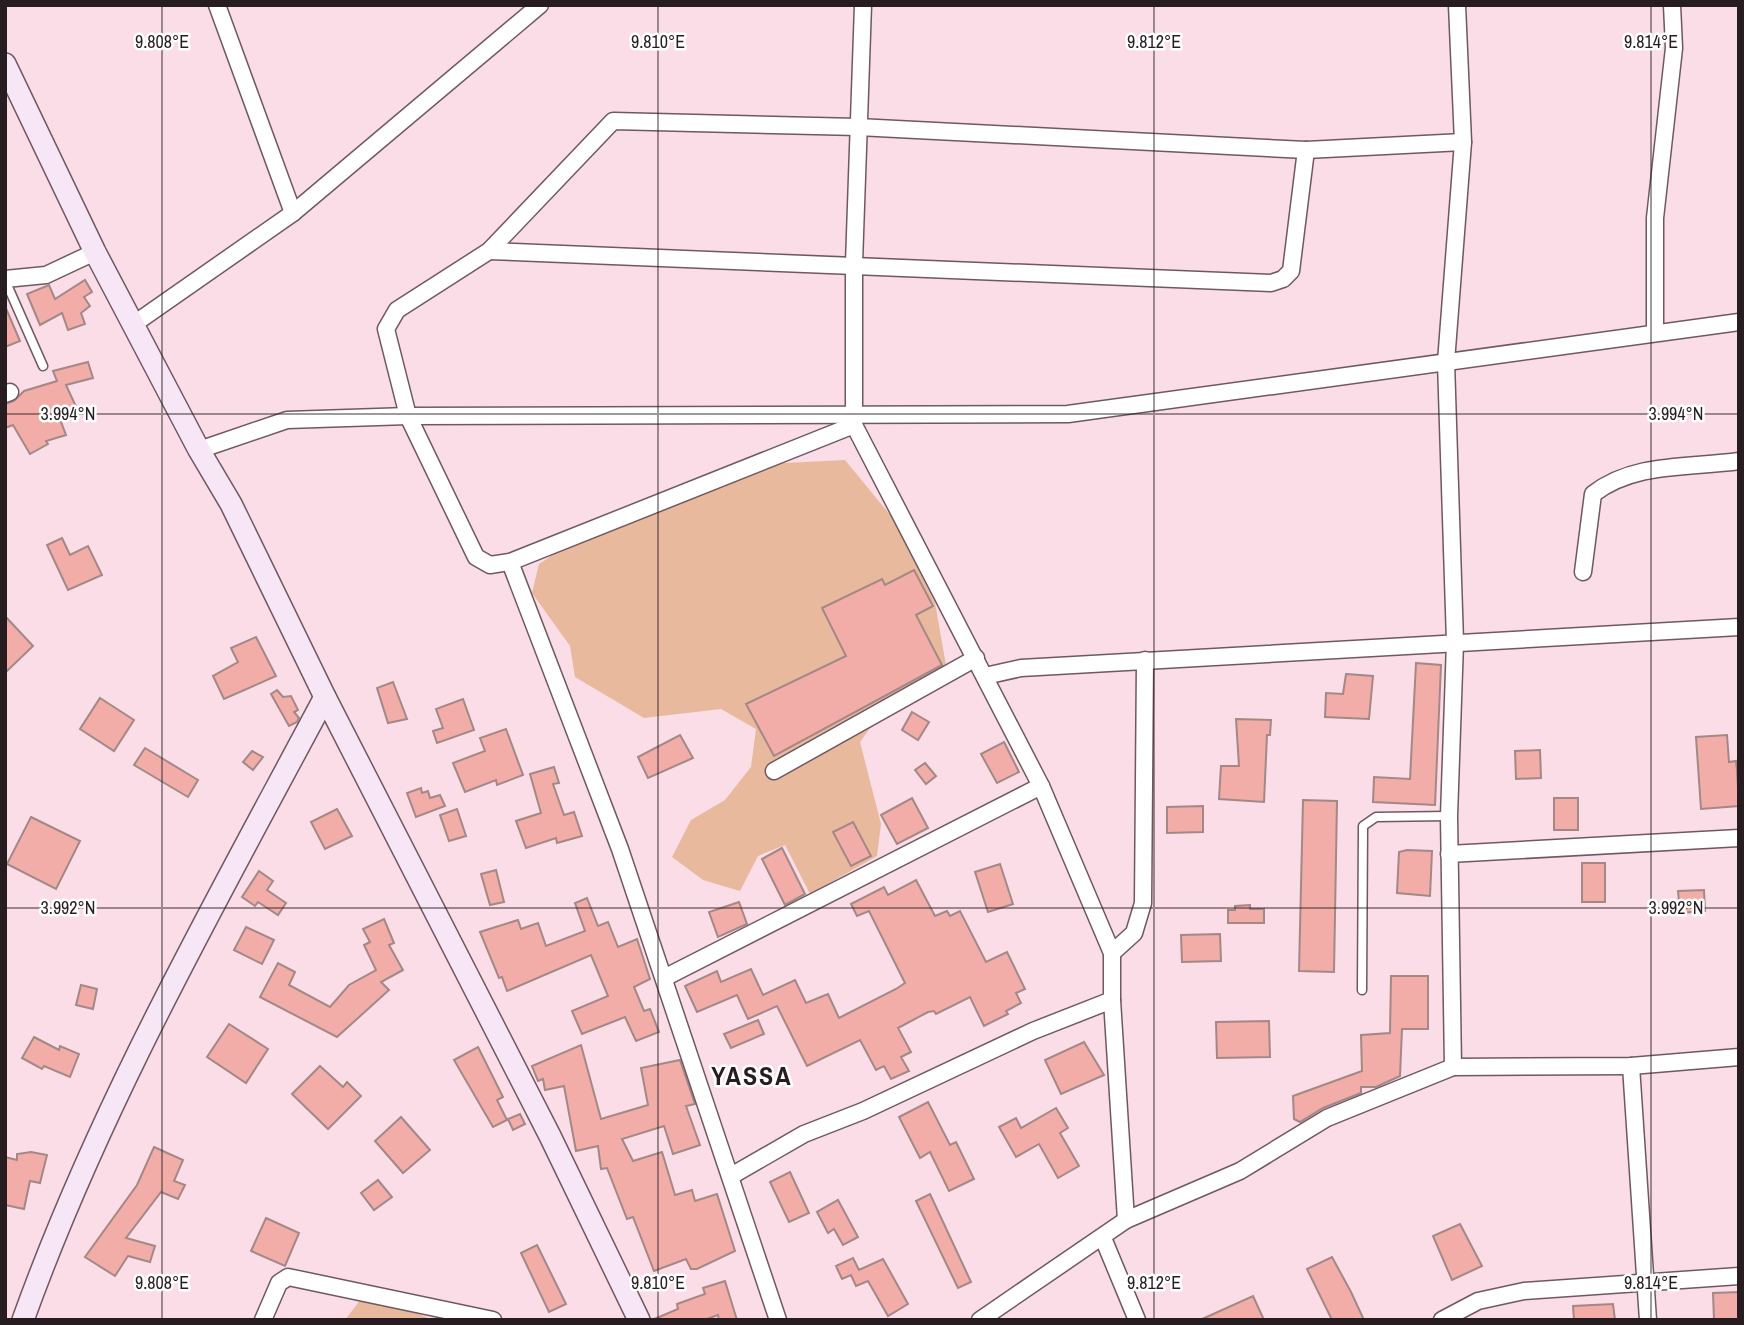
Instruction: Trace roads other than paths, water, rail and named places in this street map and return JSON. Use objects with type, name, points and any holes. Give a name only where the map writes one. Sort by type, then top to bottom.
[{"type":"main road","points":[[5,64],[95,252],[199,450],[231,504],[325,697],[550,1136],[639,1320]]},
{"type":"main road","points":[[23,1320],[49,1247],[131,1068],[325,697]]},
{"type":"street","points":[[217,5],[293,213]]},
{"type":"street","points":[[134,324],[293,213],[540,5]]},
{"type":"street","points":[[863,5],[854,263],[854,419],[1041,786],[1112,953],[1112,1000],[1126,1220]]},
{"type":"street","points":[[1452,1067],[1449,816],[1455,642],[1446,362],[1463,142],[1457,5]]},
{"type":"street","points":[[1655,331],[1655,218],[1674,48],[1672,5]]},
{"type":"street","points":[[854,419],[510,562],[490,565],[476,556],[408,416],[386,329],[397,310],[489,251],[613,121],[858,127],[1306,150],[1463,142]]},
{"type":"street","points":[[489,251],[854,263],[1271,283],[1283,279],[1291,271],[1306,150]]},
{"type":"street","points":[[5,280],[46,275],[95,252]]},
{"type":"street","points":[[199,450],[287,420],[408,416],[854,419],[1068,414],[1655,331],[1739,322]]},
{"type":"street","points":[[1583,572],[1592,495],[1612,479],[1675,466],[1739,461]]},
{"type":"street","points":[[510,562],[620,849],[778,1320]]},
{"type":"street","points":[[985,676],[1021,668],[1144,660],[1364,650],[1455,642],[1739,627]]},
{"type":"street","points":[[774,771],[975,658]]},
{"type":"street","points":[[1112,953],[1134,933],[1143,903],[1144,660]]},
{"type":"street","points":[[664,978],[1041,786]]},
{"type":"street","points":[[1449,854],[1739,838]]},
{"type":"street","points":[[731,1176],[804,1134],[863,1111],[1033,1031],[1112,1000]]},
{"type":"street","points":[[980,1320],[1126,1220],[1240,1171],[1327,1118],[1452,1067],[1631,1066],[1739,1057]]},
{"type":"street","points":[[1631,1066],[1648,1320]]},
{"type":"street","points":[[1103,1238],[1137,1320]]},
{"type":"street","points":[[1442,1320],[1478,1301],[1524,1291],[1739,1276]]},
{"type":"street","points":[[263,1320],[279,1283],[288,1277],[493,1320]]},
{"type":"lane","points":[[5,280],[43,366]]},
{"type":"lane","points":[[1362,990],[1363,826],[1376,817],[1449,816]]},
{"type":"district","name":"YASSA","points":[[752,1075]]}]
